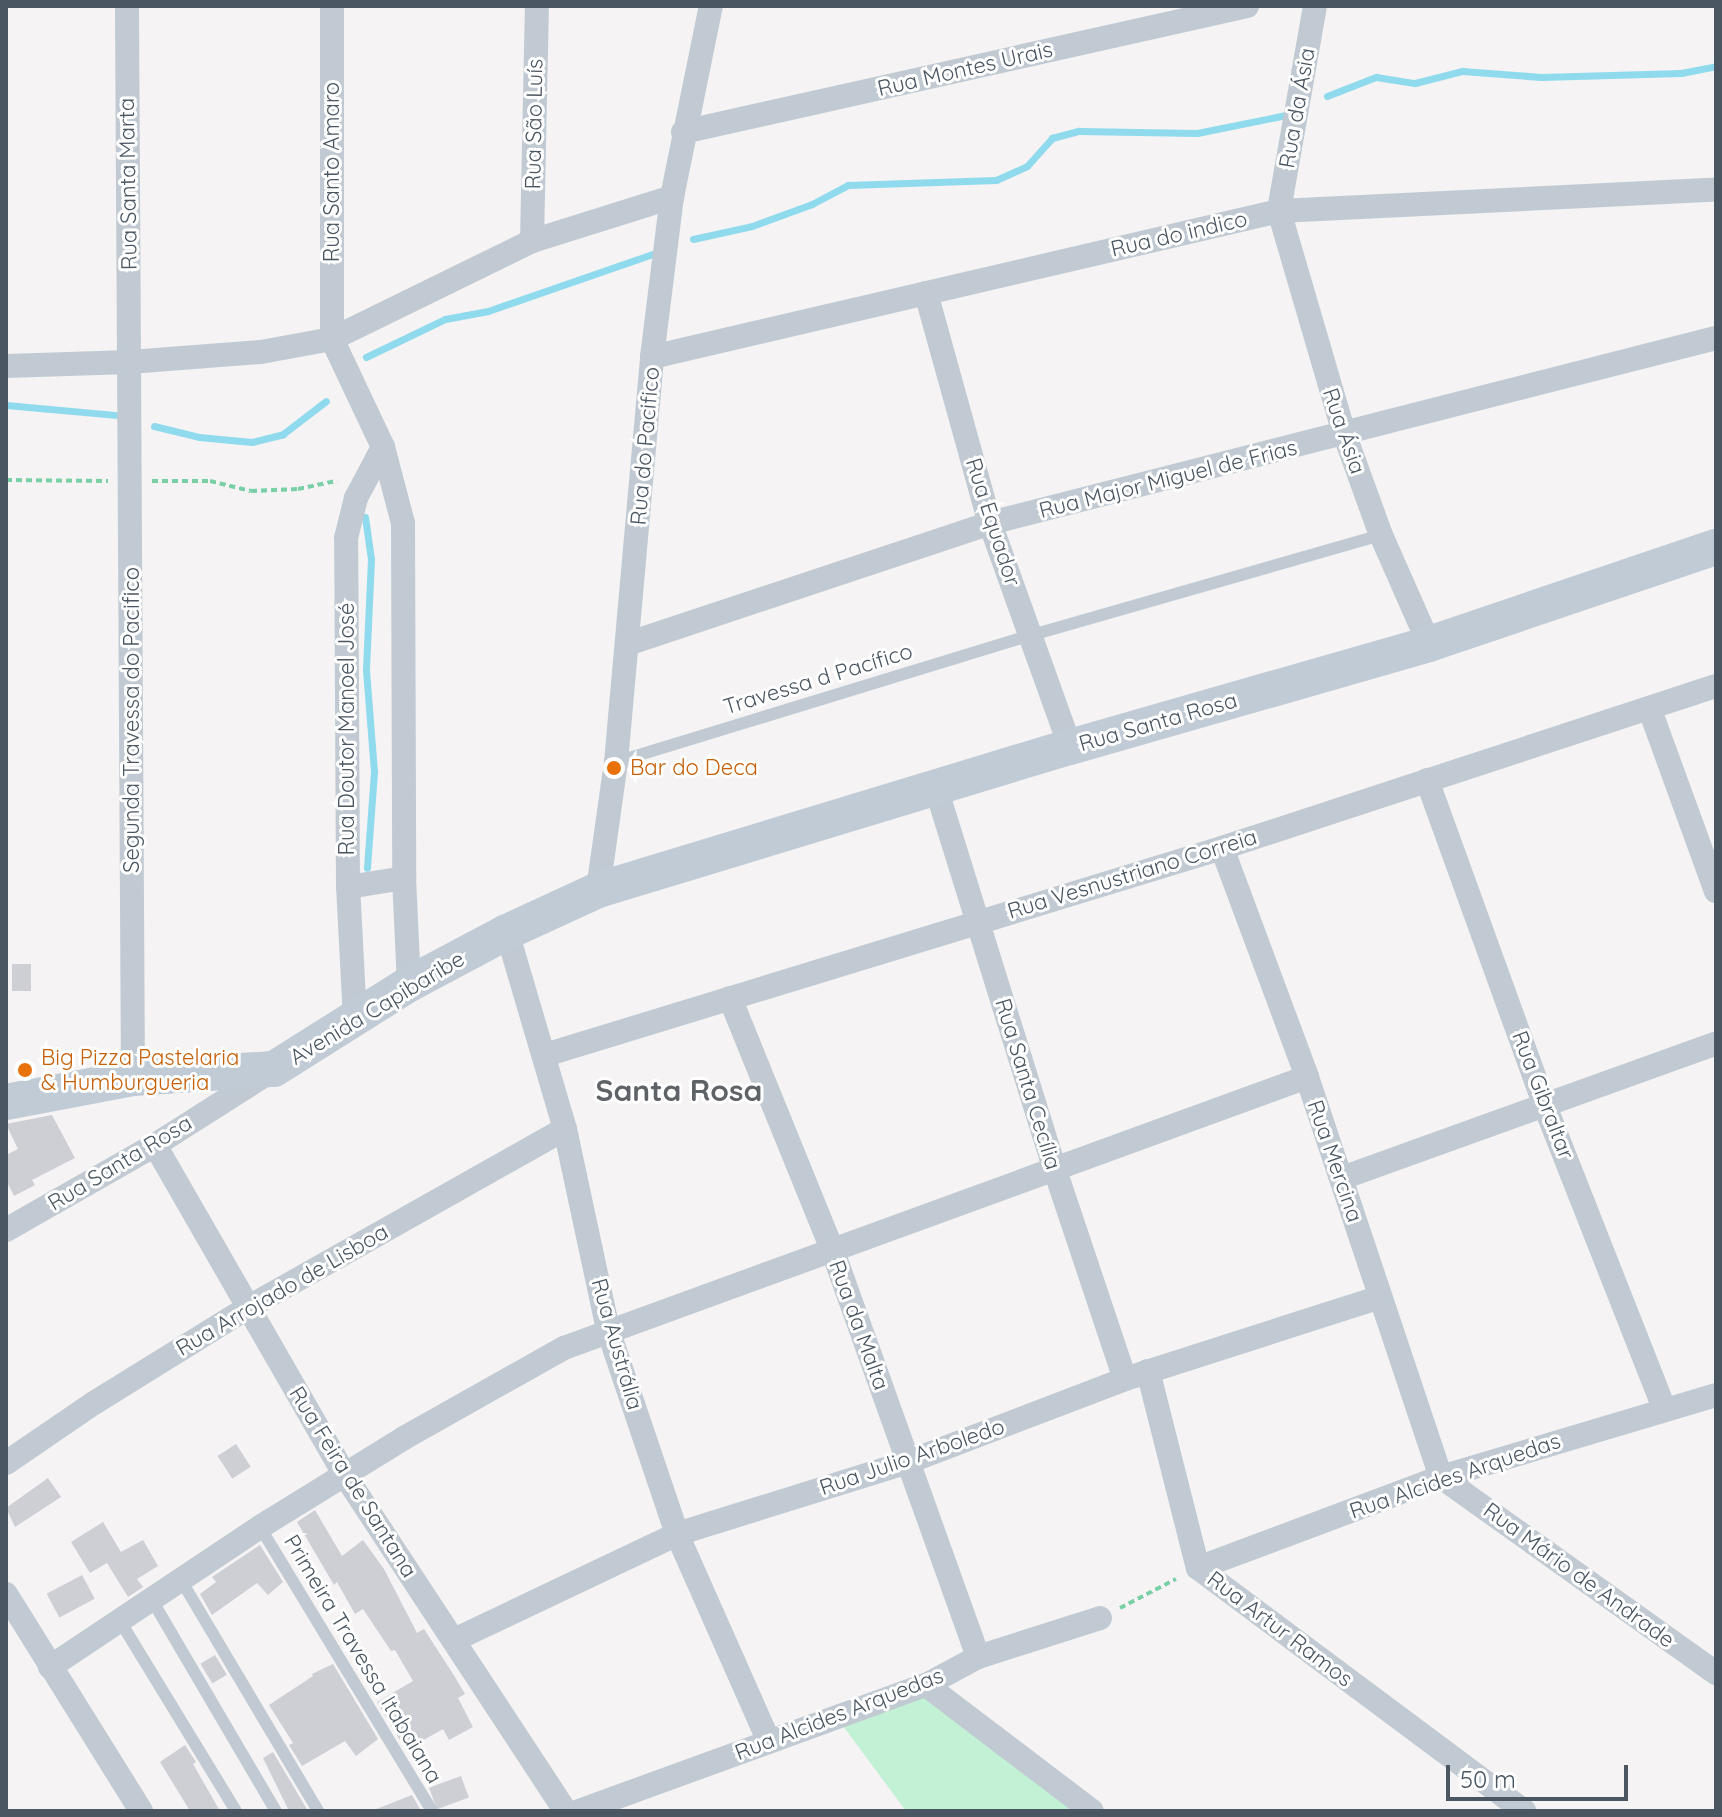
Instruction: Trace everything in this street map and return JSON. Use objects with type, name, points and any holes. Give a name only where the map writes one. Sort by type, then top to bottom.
[{"type":"street","name":"Rua Santa Marta","points":[[127,6],[130,362]]},
{"type":"street","name":"Rua Santo Amaro","points":[[332,6],[332,339]]},
{"type":"street","name":"Rua São Luís","points":[[532,241],[537,6]]},
{"type":"street","name":"Rua do Pacifico","points":[[598,890],[616,762],[652,357],[672,197],[711,6]]},
{"type":"street","name":"Rua Montes Urais","points":[[683,132],[1247,6]]},
{"type":"street","name":"Rua da Ásia","points":[[1279,211],[1315,6]]},
{"type":"street","name":"Rua do indico","points":[[652,357],[1279,211],[1716,190]]},
{"type":"street","points":[[6,366],[130,362],[261,352],[332,339],[532,241],[672,197]]},
{"type":"street","name":"Rua Ásia","points":[[1279,211],[1344,433],[1381,535],[1429,644]]},
{"type":"street","name":"Rua Equador","points":[[926,293],[990,523],[1070,747]]},
{"type":"street","name":"Rua Major Miguel de Frias","points":[[627,644],[990,523],[1716,338]]},
{"type":"street","points":[[332,339],[383,447],[403,523],[404,878],[409,984]]},
{"type":"street","name":"Segunda Travessa do Pacifico","points":[[130,362],[133,1078]]},
{"type":"street","name":"Rua Doutor Manoel José","points":[[355,1019],[348,887],[346,538],[350,515],[366,475],[383,447]]},
{"type":"street","name":"Rua Santa Rosa","points":[[598,890],[1070,747],[1429,644],[1716,547]]},
{"type":"street","name":"Rua Vesnustriano Correia","points":[[545,1055],[1222,848],[1716,686]]},
{"type":"street","points":[[1650,710],[1716,891]]},
{"type":"street","name":"Rua Gibraltar","points":[[1427,780],[1545,1106],[1664,1408]]},
{"type":"street","name":"Rua Santa Cecília","points":[[936,788],[1055,1170],[1136,1375]]},
{"type":"street","name":"Rua Mercina","points":[[1222,848],[1307,1077],[1441,1477]]},
{"type":"street","points":[[348,887],[404,878]]},
{"type":"street","name":"Avenida Capibaribe","points":[[6,1102],[133,1078],[274,1069],[409,984],[507,932],[598,890]]},
{"type":"street","name":"Rua Austrália","points":[[507,932],[565,1129],[608,1330],[677,1534],[769,1742]]},
{"type":"street","name":"Rua da Malta","points":[[730,998],[832,1249],[978,1657]]},
{"type":"street","points":[[1342,1178],[1716,1043]]},
{"type":"street","name":"Rua Santa Rosa","points":[[6,1230],[155,1145],[274,1069]]},
{"type":"street","points":[[50,1667],[260,1527],[346,1477],[404,1438],[564,1348],[1307,1077]]},
{"type":"street","name":"Rua Arrojado de Lisboa","points":[[6,1463],[94,1403],[247,1308],[565,1129]]},
{"type":"street","name":"Rua Feira de Santana","points":[[155,1145],[346,1477],[565,1811]]},
{"type":"street","name":"Rua Julio Arboledo","points":[[454,1640],[677,1534],[908,1462],[1136,1375],[1380,1297]]},
{"type":"street","name":"Rua Artur Ramos","points":[[1136,1375],[1198,1568],[1524,1811]]},
{"type":"street","name":"Rua Alcides Arquedas","points":[[1198,1568],[1441,1477],[1664,1408],[1716,1395]]},
{"type":"street","name":"Rua Mário de Andrade","points":[[1441,1477],[1716,1673]]},
{"type":"street","points":[[6,1594],[141,1811]]},
{"type":"street","name":"Rua Alcides Arquedas","points":[[579,1811],[926,1685],[978,1657],[1100,1618]]},
{"type":"street","points":[[926,1685],[1092,1811]]},
{"type":"lane","name":"Travessa d Pacífico","points":[[616,762],[1032,635],[1381,535]]},
{"type":"lane","name":"Primeira Travessa Itabaiana","points":[[260,1527],[432,1811]]},
{"type":"lane","points":[[181,1580],[318,1811]]},
{"type":"lane","points":[[152,1600],[276,1811]]},
{"type":"lane","points":[[120,1621],[236,1811]]},
{"type":"path","points":[[6,480],[210,481],[251,491],[298,489],[366,475]]},
{"type":"path","points":[[1100,1618],[1198,1568]]},
{"type":"green space","points":[[924,1690],[1081,1811],[906,1811],[840,1722]]},
{"type":"building","points":[[12,964],[31,964],[31,991],[12,991]]},
{"type":"building","points":[[52,1115],[75,1158],[32,1180],[35,1185],[14,1196],[6,1180],[6,1155],[18,1149],[6,1124]]},
{"type":"building","points":[[236,1444],[251,1467],[232,1479],[218,1456]]},
{"type":"building","points":[[48,1478],[61,1497],[15,1527],[6,1508]]},
{"type":"building","points":[[315,1510],[342,1556],[363,1540],[384,1569],[417,1633],[424,1629],[465,1694],[458,1698],[473,1727],[449,1740],[443,1729],[406,1750],[377,1702],[413,1681],[395,1650],[391,1651],[363,1609],[355,1614],[297,1522]]},
{"type":"building","points":[[103,1522],[121,1552],[143,1540],[158,1566],[137,1579],[143,1587],[128,1597],[107,1563],[90,1573],[71,1542]]},
{"type":"building","points":[[260,1545],[283,1582],[268,1595],[257,1583],[212,1615],[200,1594],[216,1582],[212,1577]]},
{"type":"building","points":[[82,1575],[95,1599],[59,1618],[47,1594]]},
{"type":"building","points":[[215,1655],[227,1675],[212,1683],[200,1664]]},
{"type":"building","points":[[333,1664],[378,1739],[356,1756],[345,1741],[302,1766],[289,1745],[293,1743],[269,1705],[312,1674]]},
{"type":"building","points":[[185,1745],[220,1811],[190,1811],[160,1762]]},
{"type":"building","points":[[273,1752],[308,1811],[289,1811],[263,1758]]},
{"type":"building","points":[[461,1776],[469,1798],[437,1809],[429,1788]]},
{"type":"building","points":[[412,1795],[421,1811],[374,1810]]},
{"type":"waterway","points":[[1327,96],[1376,77],[1415,83],[1462,71],[1541,77],[1681,73],[1716,66]]},
{"type":"waterway","points":[[693,239],[752,226],[812,204],[848,185],[996,180],[1027,166],[1052,138],[1079,131],[1197,133],[1291,114]]},
{"type":"waterway","points":[[366,357],[445,319],[488,311],[653,254]]},
{"type":"waterway","points":[[154,426],[199,437],[252,442],[283,434],[326,401]]},
{"type":"waterway","points":[[6,405],[115,415]]},
{"type":"waterway","points":[[365,517],[371,559],[366,670],[374,772],[367,868]]},
{"type":"place","name":"Bar do Deca","points":[[614,768]]},
{"type":"place","name":"Big Pizza Pastelaria & Humburgueria","points":[[25,1070]]},
{"type":"district","name":"Santa Rosa","points":[[679,1090]]}]
